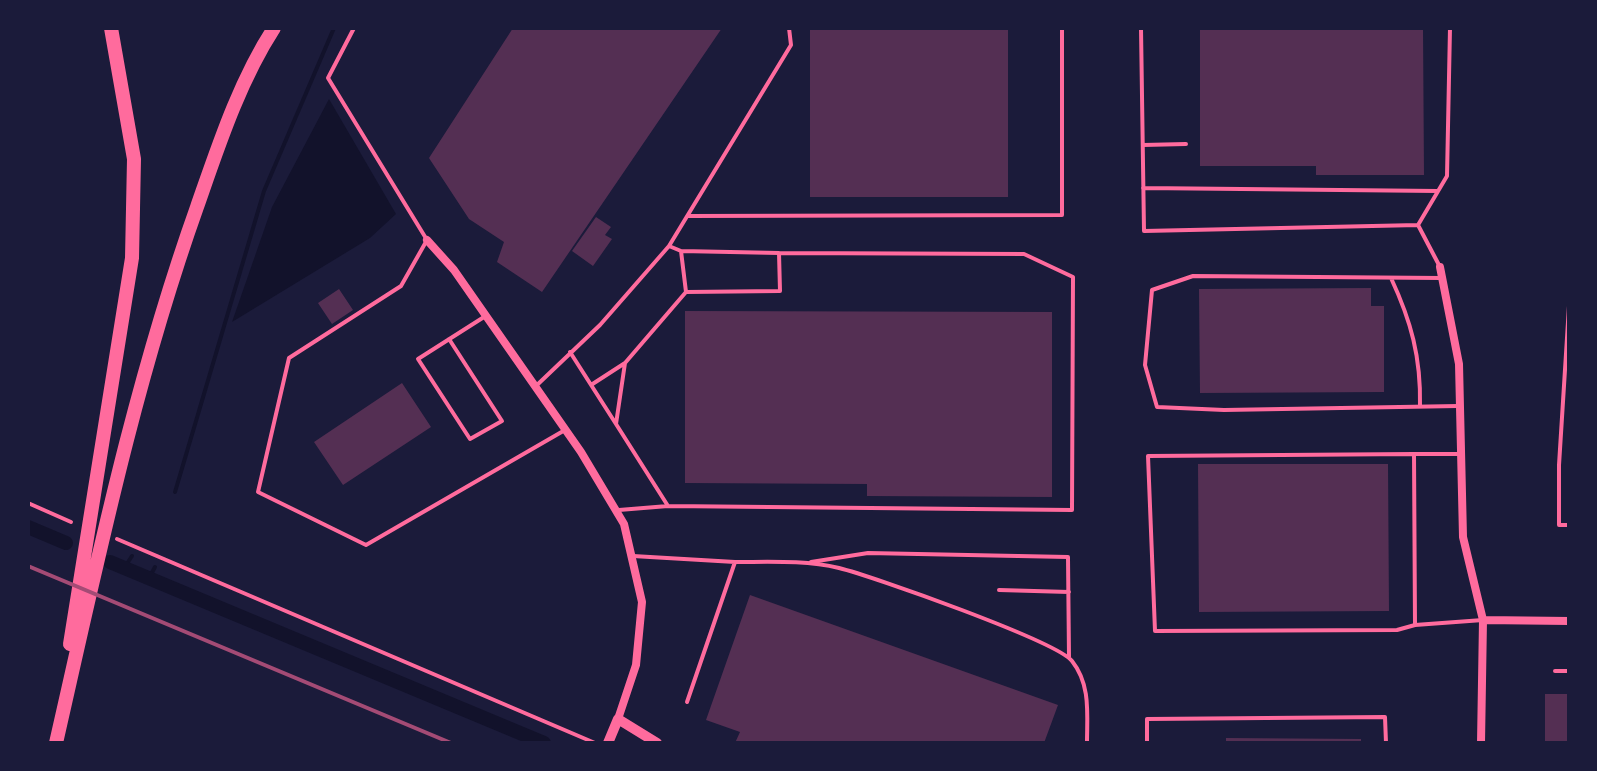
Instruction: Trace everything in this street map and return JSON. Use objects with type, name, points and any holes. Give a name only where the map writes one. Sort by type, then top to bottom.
[{"type":"highway","points":[[56,743],[132,258],[134,159],[111,28]]},
{"type":"highway","points":[[56,743],[116,479],[181,251],[240,94],[274,28]]},
{"type":"street","points":[[427,240],[454,270],[486,315],[618,510],[633,556],[642,602],[636,665],[608,743]]},
{"type":"street","points":[[1440,267],[1459,364],[1463,537],[1483,620],[1481,743]]},
{"type":"street","points":[[1483,620],[1569,621]]},
{"type":"street","points":[[618,719],[657,743]]},
{"type":"lane","points":[[354,28],[328,78],[427,240],[401,286],[289,358],[258,492],[366,545],[565,430]]},
{"type":"lane","points":[[535,387],[600,325],[669,246],[791,45],[789,28]]},
{"type":"lane","points":[[689,216],[1062,215],[1062,28]]},
{"type":"lane","points":[[1141,28],[1144,231],[1418,225]]},
{"type":"lane","points":[[1418,225],[1447,176],[1450,28]]},
{"type":"lane","points":[[1143,145],[1186,144]]},
{"type":"lane","points":[[1143,188],[1438,191]]},
{"type":"lane","points":[[1418,225],[1440,267]]},
{"type":"lane","points":[[618,510],[668,506],[1072,510],[1073,277],[1024,254],[681,251],[669,246]]},
{"type":"lane","points":[[591,385],[625,363],[686,292],[681,251]]},
{"type":"lane","points":[[686,292],[780,291],[779,253]]},
{"type":"lane","points":[[1442,278],[1193,276],[1152,290],[1145,365],[1157,407],[1224,410],[1460,406]]},
{"type":"lane","points":[[1391,278],[1411,322],[1420,364],[1420,406]]},
{"type":"lane","points":[[1569,306],[1559,465],[1559,525],[1569,525]]},
{"type":"lane","points":[[449,339],[502,421],[470,439],[418,359],[486,315]]},
{"type":"lane","points":[[570,352],[668,506]]},
{"type":"lane","points":[[616,424],[625,363]]},
{"type":"lane","points":[[1414,454],[1415,625]]},
{"type":"lane","points":[[1461,454],[1148,456],[1155,631],[1397,630],[1415,625],[1483,620]]},
{"type":"lane","points":[[28,503],[71,522]]},
{"type":"lane","points":[[117,539],[595,743]]},
{"type":"lane","points":[[633,556],[735,562],[806,562],[868,553],[1068,557],[1069,657],[1088,693],[1087,743]]},
{"type":"lane","points":[[687,702],[735,562]]},
{"type":"lane","points":[[806,562],[841,568],[981,617],[1069,657]]},
{"type":"lane","points":[[999,590],[1069,592]]},
{"type":"lane","points":[[1555,671],[1569,671]]},
{"type":"lane","points":[[1147,743],[1147,719],[1385,717],[1386,743]]},
{"type":"shaded area","points":[[329,99],[396,214],[370,238],[232,322],[272,207]]},
{"type":"building","points":[[513,28],[722,28],[542,292],[497,262],[504,242],[469,219],[429,158]]},
{"type":"building","points":[[810,28],[1008,28],[1008,197],[810,197]]},
{"type":"building","points":[[1200,28],[1423,28],[1424,175],[1316,175],[1316,166],[1200,166]]},
{"type":"building","points":[[596,217],[611,227],[605,235],[612,239],[593,266],[572,251]]},
{"type":"building","points":[[1371,288],[1371,306],[1384,306],[1384,392],[1200,393],[1199,289]]},
{"type":"building","points":[[339,289],[353,310],[332,324],[318,303]]},
{"type":"building","points":[[685,311],[1052,312],[1052,497],[867,496],[867,484],[685,483]]},
{"type":"building","points":[[402,383],[431,427],[343,485],[314,442]]},
{"type":"building","points":[[1198,464],[1388,464],[1389,611],[1199,612]]},
{"type":"building","points":[[750,595],[1058,705],[1044,743],[735,743],[740,732],[706,720]]},
{"type":"building","points":[[1545,694],[1569,694],[1569,743],[1545,743]]},
{"type":"building","points":[[1226,738],[1361,739],[1361,743],[1226,743]]},
{"type":"waterway","points":[[175,492],[264,191],[334,28]]},
{"type":"waterway","points":[[28,527],[66,543]]},
{"type":"waterway","points":[[124,568],[132,556]]},
{"type":"waterway","points":[[110,562],[544,743]]},
{"type":"waterway","points":[[149,578],[155,567]]},
{"type":"railway","points":[[28,566],[451,743]]}]
